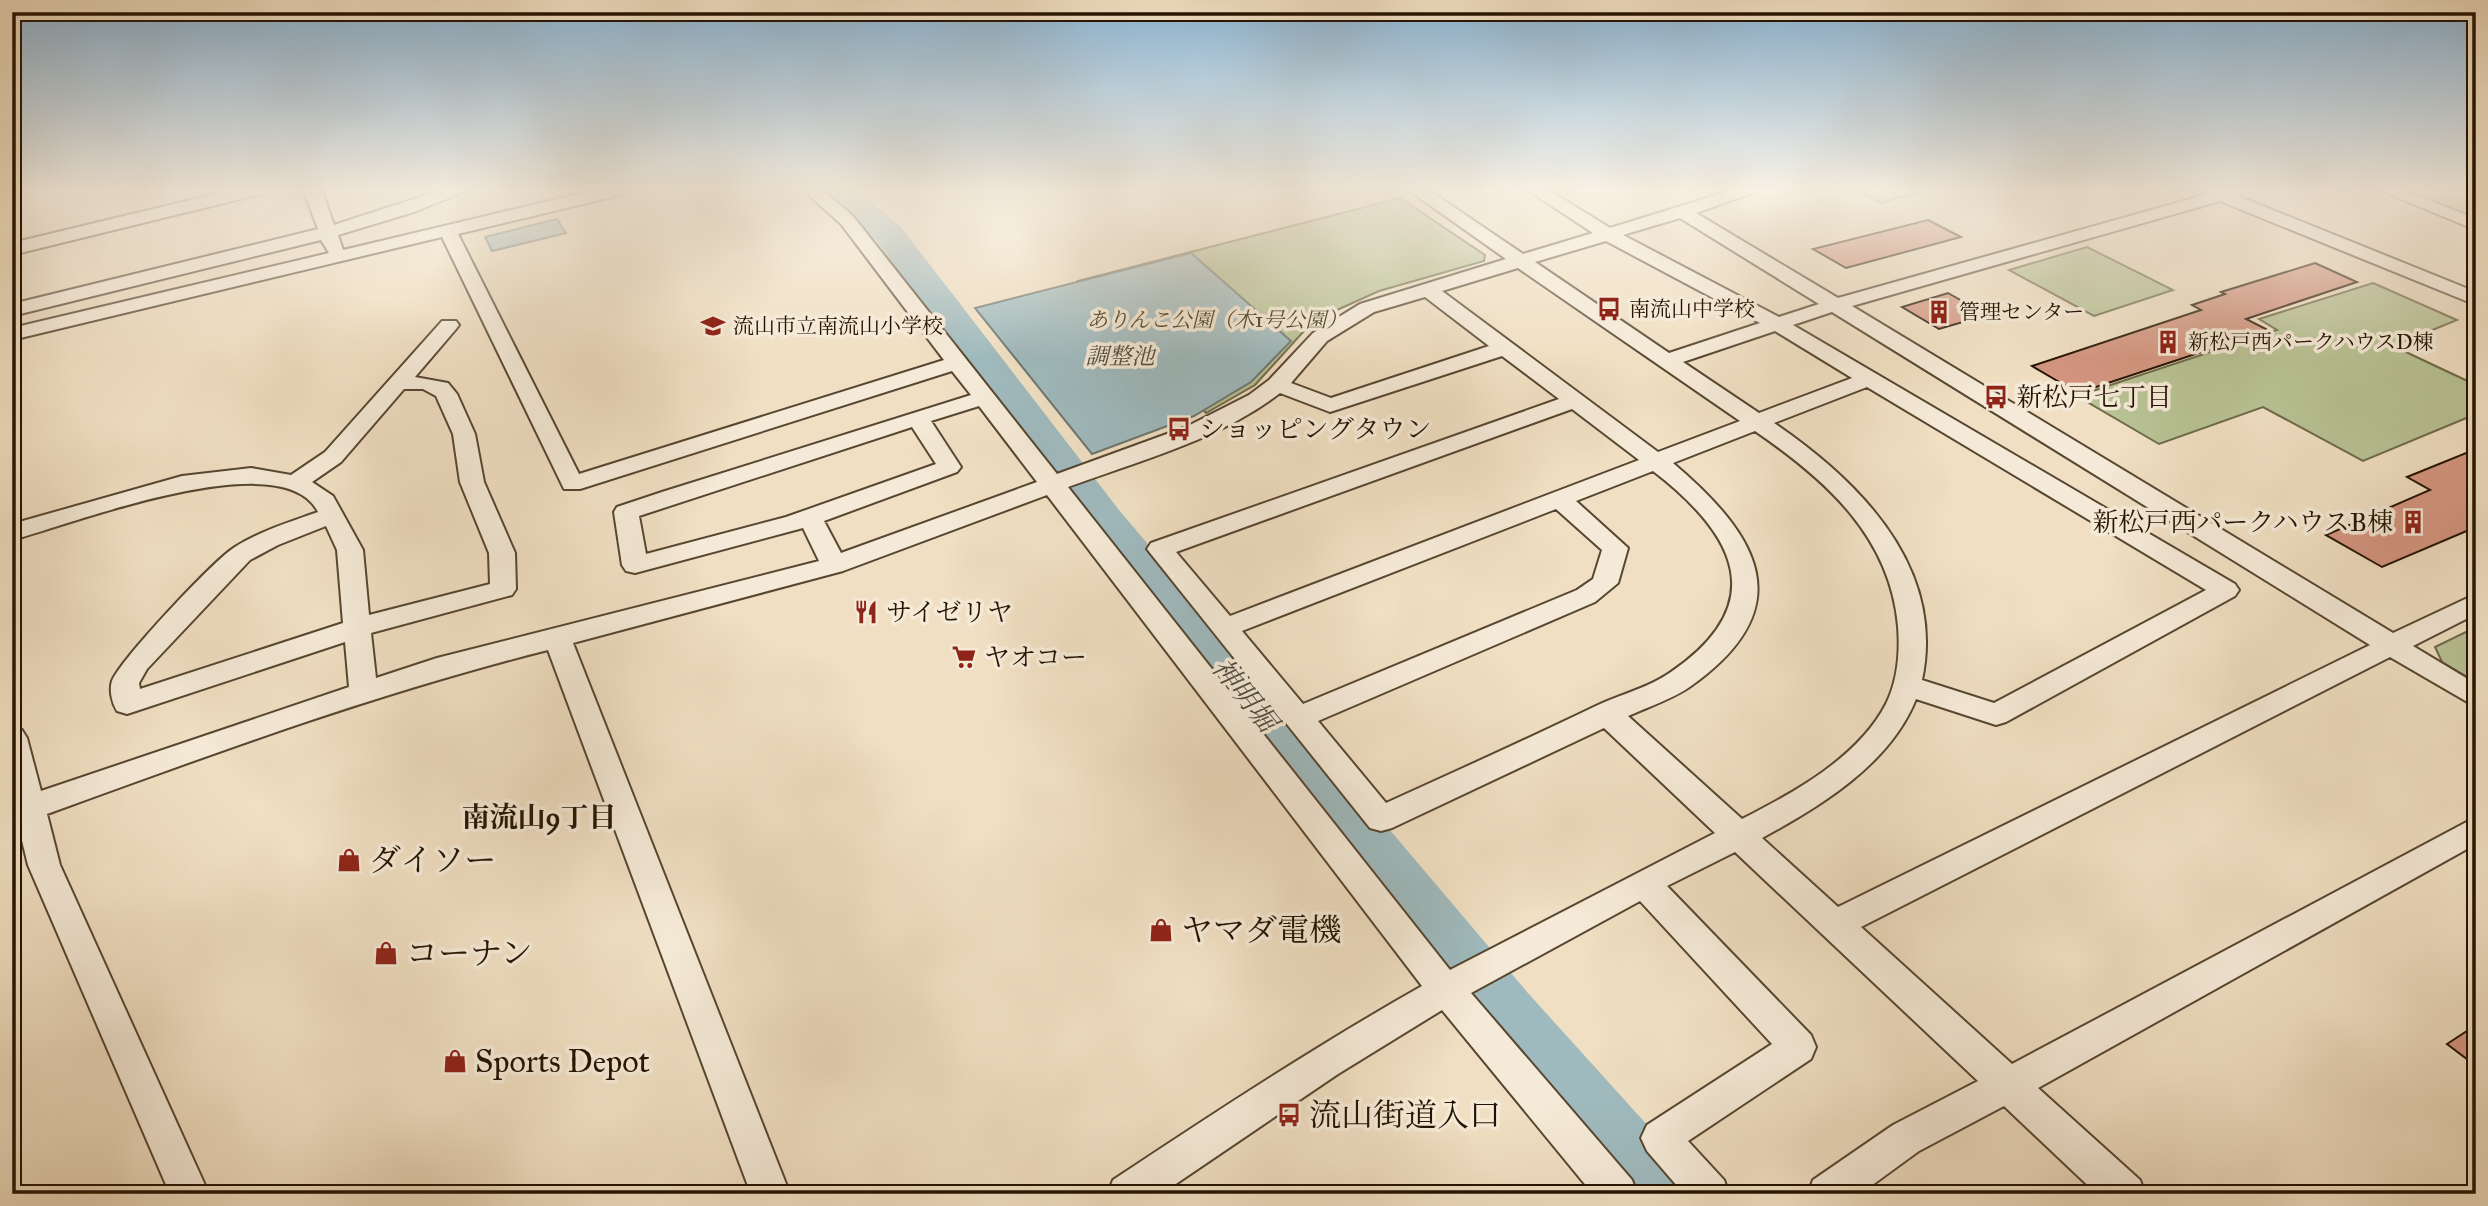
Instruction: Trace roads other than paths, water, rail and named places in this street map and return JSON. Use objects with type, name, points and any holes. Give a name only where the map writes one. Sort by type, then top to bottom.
[{"type":"street","points":[[12,310],[283,245]]},
{"type":"street","points":[[332,245],[337,257]]},
{"type":"street","points":[[12,334],[387,245]]},
{"type":"street","points":[[455,245],[572,484],[958,362]]},
{"type":"street","points":[[867,245],[986,397],[1068,479],[1464,979],[1618,1194]]},
{"type":"street","points":[[1497,245],[1667,360],[1762,415]]},
{"type":"street","points":[[21,811],[363,691],[834,565],[1215,424],[1277,385],[1311,345],[1334,326],[1367,308],[1571,245]]},
{"type":"street","points":[[1632,245],[1871,378],[2227,590],[1996,715],[1907,685]]},
{"type":"street","points":[[1737,245],[2476,697]]},
{"type":"street","points":[[1667,360],[1776,323],[2036,245]]},
{"type":"street","points":[[2345,245],[2476,299]]},
{"type":"street","points":[[1426,288],[1655,461],[1706,502],[1736,541],[1745,578],[1743,609],[1736,627],[1719,650],[1679,680],[1381,819],[1160,549],[1574,401]]},
{"type":"street","points":[[295,482],[333,457],[449,325]]},
{"type":"street","points":[[1277,385],[1330,405],[1504,348]]},
{"type":"street","points":[[1127,1194],[1218,1132],[1464,979],[1736,835],[1831,780],[1880,736],[1897,709],[1907,685],[1913,653],[1912,621],[1902,572],[1879,530],[1826,471],[1762,415],[1697,364]]},
{"type":"street","points":[[1225,628],[1655,461],[1762,415],[1871,378]]},
{"type":"street","points":[[334,514],[269,539],[241,554],[136,663],[125,683],[127,704],[358,628],[503,589],[502,553],[472,482],[464,434],[446,394],[440,388],[425,383],[400,383]]},
{"type":"street","points":[[918,418],[949,467],[810,518],[724,544],[635,565],[625,512],[918,418],[986,397]]},
{"type":"street","points":[[12,532],[194,481],[251,475],[295,482],[317,494],[334,514],[350,550],[363,691]]},
{"type":"street","points":[[1300,717],[1586,596],[1605,583],[1615,548],[1559,498]]},
{"type":"street","points":[[810,518],[834,565]]},
{"type":"street","points":[[1836,924],[2476,603]]},
{"type":"street","points":[[557,637],[771,1194]]},
{"type":"street","points":[[1606,713],[2126,1194]]},
{"type":"street","points":[[12,738],[21,811],[190,1194]]},
{"type":"street","points":[[1827,1194],[1906,1138],[2009,1086],[2476,829]]},
{"type":"street","points":[[1644,883],[1798,1047],[1660,1138],[1710,1194]]},
{"type":"water","points":[[489,245],[516,245],[492,251]]},
{"type":"water","name":"調整池","points":[[1191,253],[1291,341],[1251,382],[1194,416],[1092,454],[975,308]]},
{"type":"waterway","name":"神明堀","points":[[897,245],[1103,520],[1505,1012],[1662,1194]]},
{"type":"place","name":"南流山中学校","points":[[1609,309]]},
{"type":"place","name":"管理センター","points":[[1939,312]]},
{"type":"place","name":"流山市立南流山小学校","points":[[713,326]]},
{"type":"place","name":"新松戸西パークハウスD棟","points":[[2168,342]]},
{"type":"place","name":"新松戸七丁目","points":[[1996,397]]},
{"type":"place","name":"ショッピングタウン","points":[[1179,429]]},
{"type":"place","name":"新松戸西パークハウスB棟","points":[[2413,522]]},
{"type":"place","name":"サイゼリヤ","points":[[866,612]]},
{"type":"place","name":"ヤオコー","points":[[964,657]]},
{"type":"place","name":"ダイソー","points":[[349,860]]},
{"type":"place","name":"ヤマダ電機","points":[[1161,930]]},
{"type":"place","name":"コーナン","points":[[386,953]]},
{"type":"place","name":"Sports Depot","points":[[455,1061]]},
{"type":"place","name":"流山街道入口","points":[[1289,1115]]},
{"type":"district","name":"南流山9丁目","points":[[539,817]]},
{"type":"park label","name":"ありんこ公園（木1号公園）","points":[[1217,320]]}]
